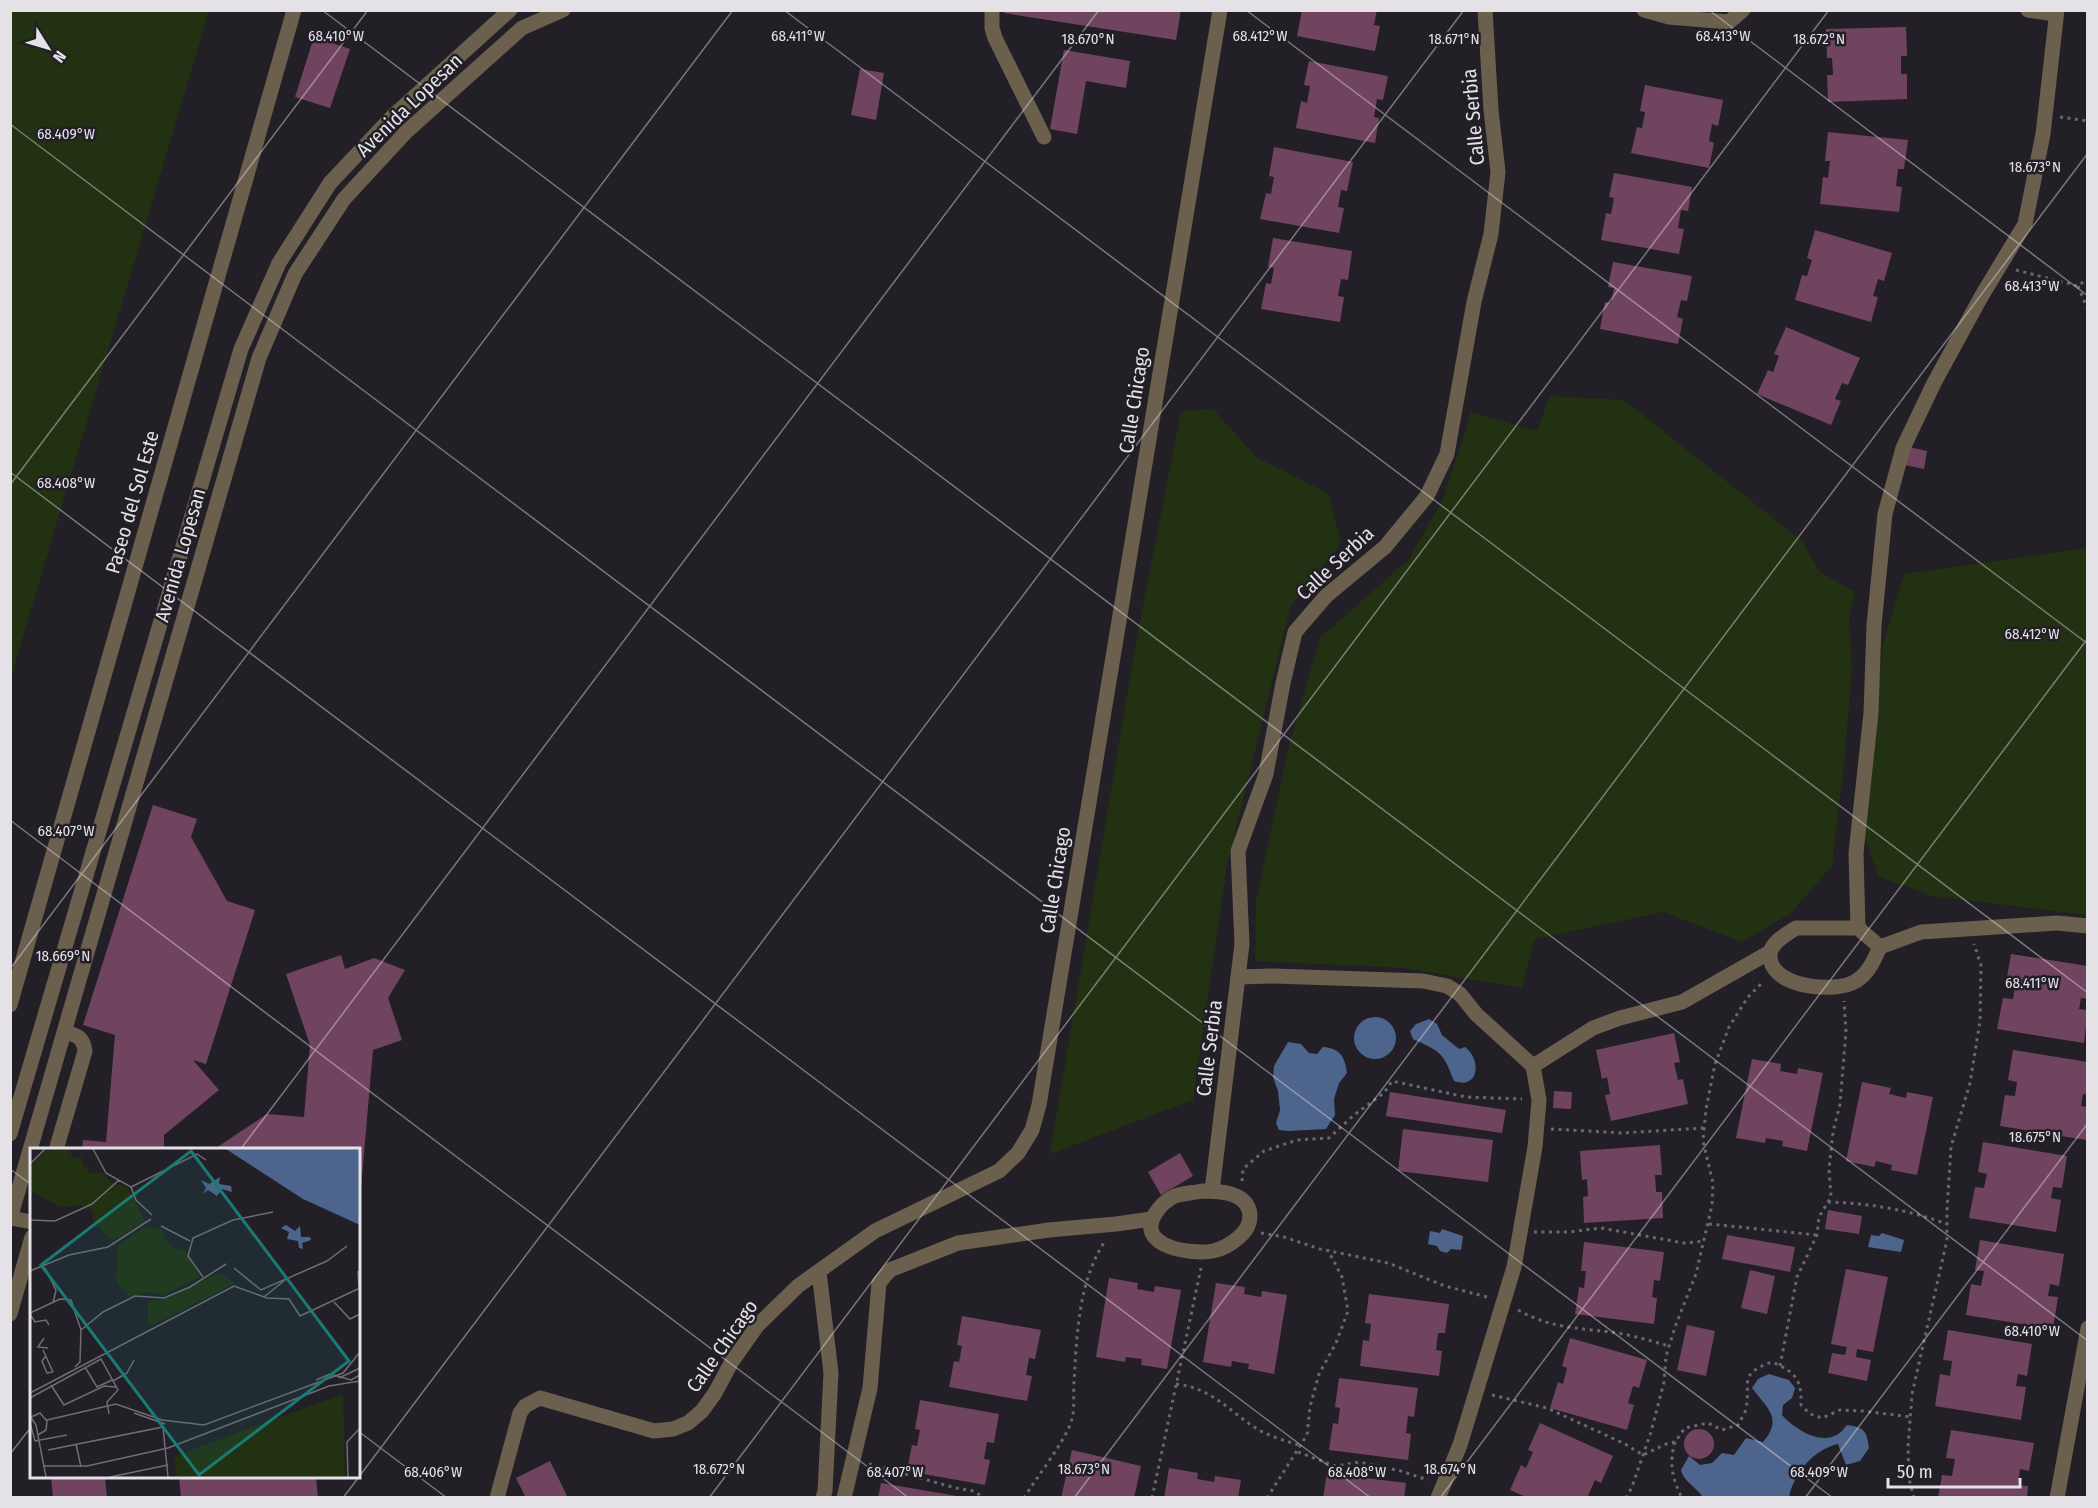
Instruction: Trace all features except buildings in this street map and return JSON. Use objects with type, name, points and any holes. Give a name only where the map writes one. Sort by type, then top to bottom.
[{"type":"street","name":"Paseo del Sol Este","points":[[10,1005],[294,10]]},
{"type":"street","name":"Avenida Lopesan","points":[[10,1134],[241,349],[279,263],[330,183],[394,115],[510,10]]},
{"type":"street","name":"Avenida Lopesan","points":[[31,1148],[259,358],[295,274],[344,199],[406,132],[522,28],[564,10]]},
{"type":"street","points":[[992,10],[992,28],[995,38],[1044,137]]},
{"type":"street","name":"Calle Chicago","points":[[497,1497],[517,1420],[525,1406],[540,1398],[654,1431],[673,1429],[688,1423],[715,1393],[731,1363],[757,1326],[798,1286],[874,1231],[999,1171],[1018,1153],[1032,1130],[1039,1105],[1220,10]]},
{"type":"street","name":"Calle Serbia","points":[[1212,1191],[1242,944],[1238,851],[1266,774],[1295,632],[1326,596],[1385,547],[1427,496],[1447,454],[1474,302],[1491,234],[1498,172],[1491,110],[1485,10]]},
{"type":"street","points":[[1644,10],[1669,17],[1729,22],[1743,10]]},
{"type":"street","points":[[1858,928],[1856,853],[1871,714],[1874,625],[1885,514],[1903,448],[1934,383],[2025,224],[2045,116],[2057,12],[2028,10]]},
{"type":"street","points":[[1770,952],[1776,970],[1795,984],[1843,987],[1857,981],[1870,969],[1880,947],[1921,932],[2057,922],[2088,926]]},
{"type":"street","points":[[1533,1066],[1593,1028],[1620,1018],[1682,1002],[1770,952],[1775,944],[1796,928],[1858,928],[1880,947]]},
{"type":"street","points":[[1238,977],[1423,981],[1447,986],[1460,994],[1476,1014],[1533,1066],[1539,1100],[1537,1127],[1514,1267],[1460,1445],[1440,1493]]},
{"type":"street","points":[[57,1148],[85,1051],[83,1040],[79,1036],[65,1032]]},
{"type":"street","name":"Avenida Lopesan","points":[[11,1218],[30,1153]]},
{"type":"street","points":[[1212,1191],[1222,1191],[1240,1197],[1247,1205],[1250,1217],[1247,1230],[1232,1244],[1214,1251],[1179,1250],[1167,1247],[1157,1240],[1152,1230],[1152,1219],[1160,1205],[1175,1196],[1212,1191]]},
{"type":"street","points":[[11,1218],[30,1222]]},
{"type":"street","points":[[844,1497],[870,1388],[879,1283],[890,1270],[958,1243],[1152,1219]]},
{"type":"street","points":[[10,1314],[30,1244]]},
{"type":"street","points":[[819,1272],[831,1373],[823,1497]]},
{"type":"street","points":[[2057,1497],[2088,1328]]},
{"type":"path","points":[[2045,116],[2088,121]]},
{"type":"path","points":[[2000,266],[2078,286]]},
{"type":"path","points":[[2078,286],[2088,278]]},
{"type":"path","points":[[2078,286],[2088,310]]},
{"type":"path","points":[[1914,1497],[1909,1479],[1908,1447],[1912,1394],[1947,1240],[1952,1147],[1970,1083],[1980,1021],[1981,965],[1970,928]]},
{"type":"path","points":[[1626,1497],[1632,1487],[1643,1455],[1664,1382],[1666,1356],[1696,1274],[1705,1241],[1712,1205],[1713,1183],[1703,1141],[1715,1064],[1729,1027],[1748,997],[1776,970]]},
{"type":"path","points":[[1780,1366],[1797,1277],[1817,1235],[1819,1217],[1831,1197],[1830,1160],[1833,1132],[1840,1104],[1846,1030],[1843,987]]},
{"type":"path","points":[[1240,1197],[1243,1169],[1264,1151],[1296,1140],[1329,1138],[1354,1115],[1384,1093],[1392,1081],[1466,1097],[1539,1100]]},
{"type":"path","points":[[1537,1127],[1563,1131],[1622,1133],[1704,1128]]},
{"type":"path","points":[[1827,1202],[1851,1202],[1898,1209],[1947,1224]]},
{"type":"path","points":[[1024,1497],[1061,1441],[1072,1419],[1076,1353],[1084,1290],[1095,1257],[1116,1224]]},
{"type":"path","points":[[1708,1224],[1817,1235]]},
{"type":"path","points":[[1520,1231],[1569,1232],[1601,1228],[1684,1243],[1705,1241]]},
{"type":"path","points":[[1247,1230],[1284,1237],[1328,1251],[1388,1263],[1445,1286],[1503,1301],[1526,1314],[1566,1328],[1624,1334],[1669,1346]]},
{"type":"path","points":[[1152,1497],[1204,1251]]},
{"type":"path","points":[[1267,1497],[1307,1435],[1310,1407],[1319,1374],[1336,1342],[1348,1311],[1342,1277],[1328,1251]]},
{"type":"path","points":[[1682,1497],[1671,1472],[1671,1455],[1675,1442],[1685,1428],[1708,1423],[1722,1430],[1738,1425],[1744,1412],[1746,1380],[1757,1368],[1772,1362],[1794,1374],[1802,1389],[1801,1405],[1810,1414],[1822,1418],[1840,1410],[1911,1417]]},
{"type":"path","points":[[1176,1384],[1193,1386],[1210,1395],[1259,1430],[1301,1446]]},
{"type":"path","points":[[1476,1392],[1547,1408],[1625,1444],[1643,1455]]},
{"type":"path","points":[[1643,1455],[1675,1442]]},
{"type":"path","points":[[1298,1452],[1335,1466],[1359,1462],[1414,1474],[1440,1493]]},
{"type":"path","points":[[854,1458],[875,1466],[973,1491],[985,1497]]},
{"type":"green space","points":[[10,11],[209,11],[11,677]]},
{"type":"green space","points":[[1550,396],[1624,400],[1802,541],[1820,572],[1855,592],[1849,617],[1852,666],[1832,866],[1790,914],[1742,942],[1663,912],[1535,939],[1522,988],[1405,968],[1255,961],[1256,901],[1289,745],[1320,638],[1409,559],[1443,499],[1471,412],[1537,431]]},
{"type":"green space","points":[[1213,409],[1256,457],[1329,494],[1341,543],[1290,608],[1227,865],[1193,1100],[1050,1154],[1135,647],[1181,411]]},
{"type":"green space","points":[[2087,548],[2087,915],[1932,896],[1878,876],[1863,831],[1883,644],[1904,574]]},
{"type":"water","points":[[1375,1017],[1390,1023],[1396,1038],[1390,1053],[1375,1059],[1360,1053],[1354,1038],[1360,1023]]},
{"type":"water","points":[[1429,1019],[1437,1024],[1442,1035],[1459,1049],[1465,1047],[1474,1059],[1475,1072],[1469,1081],[1462,1083],[1454,1081],[1444,1058],[1430,1047],[1413,1039],[1410,1031],[1416,1024]]},
{"type":"water","points":[[1288,1042],[1301,1044],[1309,1053],[1317,1054],[1323,1047],[1334,1049],[1341,1054],[1345,1062],[1347,1073],[1339,1083],[1334,1099],[1335,1115],[1326,1129],[1279,1130],[1276,1123],[1280,1110],[1278,1091],[1273,1077],[1274,1066]]},
{"type":"water","points":[[1442,1229],[1463,1236],[1461,1250],[1451,1249],[1447,1253],[1440,1251],[1437,1246],[1428,1244],[1430,1231],[1440,1233]]},
{"type":"water","points":[[1882,1233],[1904,1240],[1901,1252],[1868,1247],[1871,1235],[1879,1236]]},
{"type":"water","points":[[1769,1374],[1789,1380],[1795,1388],[1792,1398],[1783,1405],[1782,1415],[1793,1425],[1807,1434],[1822,1438],[1837,1435],[1847,1425],[1858,1427],[1866,1434],[1869,1448],[1860,1461],[1846,1465],[1838,1444],[1820,1451],[1800,1471],[1789,1497],[1703,1497],[1685,1478],[1681,1470],[1689,1456],[1700,1465],[1712,1463],[1722,1453],[1734,1455],[1746,1438],[1763,1442],[1772,1426],[1771,1413],[1752,1388],[1758,1379]]}]
